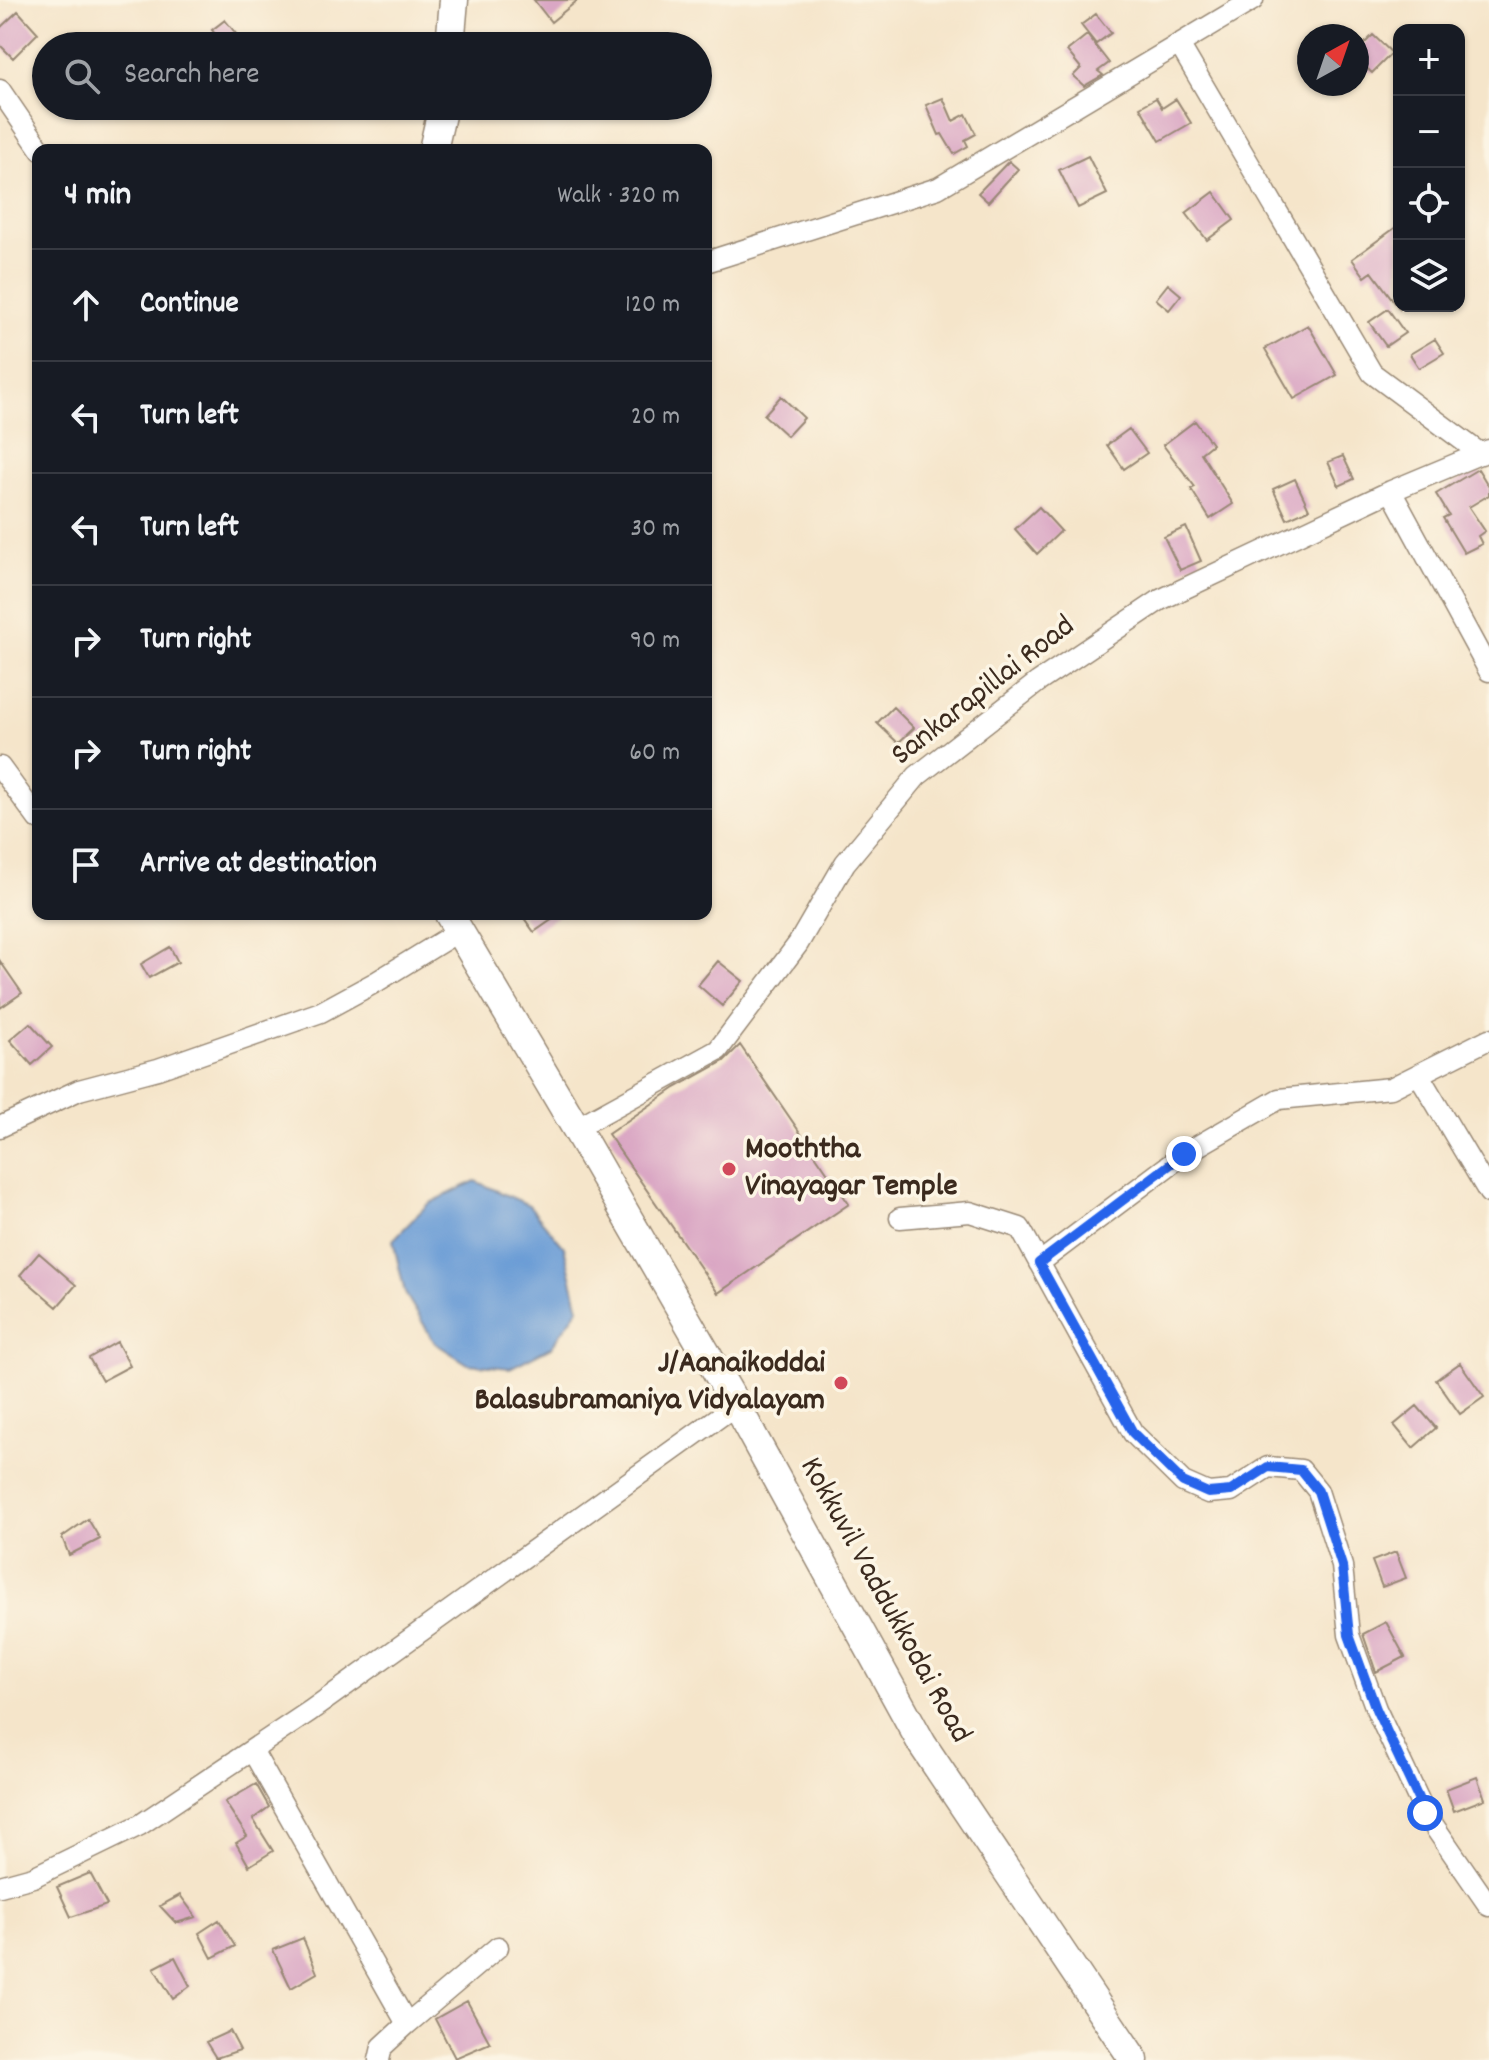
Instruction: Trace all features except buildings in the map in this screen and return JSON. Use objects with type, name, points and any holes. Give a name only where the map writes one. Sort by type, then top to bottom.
[{"type":"main road","points":[[451,32],[454,0]]},
{"type":"main road","points":[[434,144],[440,120]]},
{"type":"main road","name":"Kokkuvil Vaddukkodai Road","points":[[454,922],[736,1405],[922,1744],[1134,2060]]},
{"type":"street","points":[[712,260],[938,188],[1253,0]]},
{"type":"street","points":[[1179,44],[1372,373],[1485,452]]},
{"type":"street","points":[[0,90],[37,144]]},
{"type":"street","name":"Sankarapillai Road","points":[[576,1128],[718,1050],[798,944],[845,863],[917,776],[1038,682],[1160,600],[1391,491],[1485,452]]},
{"type":"street","points":[[1391,491],[1489,671]]},
{"type":"street","points":[[2,775],[32,812]]},
{"type":"street","points":[[0,1127],[79,1090],[158,1069],[321,1012],[376,982],[454,922]]},
{"type":"street","points":[[1039,1263],[1184,1154],[1279,1099],[1391,1088],[1489,1039]]},
{"type":"street","points":[[1419,1075],[1489,1193]]},
{"type":"street","points":[[900,1218],[970,1212],[1020,1228],[1133,1433],[1183,1482],[1208,1493],[1231,1491],[1268,1467],[1301,1470],[1318,1491],[1342,1566],[1349,1635],[1376,1709],[1425,1813],[1489,1906]]},
{"type":"street","points":[[0,1886],[33,1877],[140,1825],[310,1711],[736,1405]]},
{"type":"street","points":[[252,1750],[407,2024]]},
{"type":"street","points":[[379,2060],[382,2047],[498,1947]]},
{"type":"water","points":[[475,1181],[529,1205],[564,1247],[579,1308],[551,1347],[510,1368],[468,1364],[435,1343],[405,1293],[393,1240],[428,1204]]},
{"type":"place","name":"Mooththa Vinayagar Temple","points":[[729,1169]]},
{"type":"place","name":"J/Aanaikoddai Balasubramaniya Vidyalayam","points":[[841,1383]]},
{"type":"route","points":[[1184,1154],[1039,1263],[1133,1433],[1183,1482],[1208,1493],[1231,1491],[1268,1467],[1301,1470],[1318,1491],[1342,1566],[1349,1635],[1376,1709],[1425,1813]]}]
